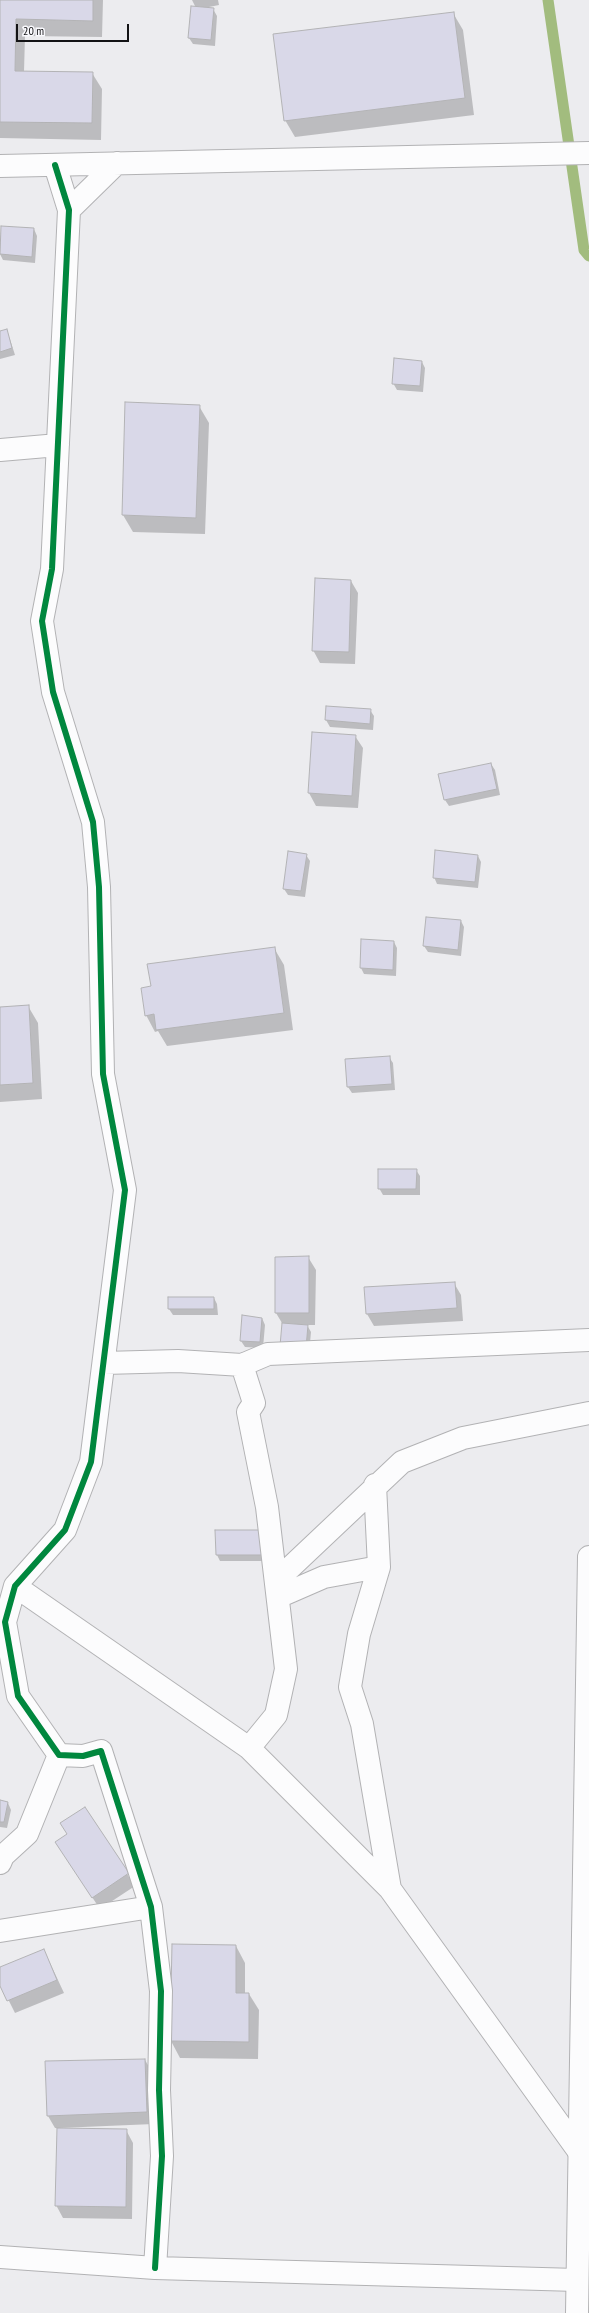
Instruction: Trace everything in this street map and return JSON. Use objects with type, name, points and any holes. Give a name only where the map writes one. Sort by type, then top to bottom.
[{"type":"street","points":[[0,166],[589,153]]},
{"type":"street","points":[[69,210],[117,163]]},
{"type":"street","points":[[55,164],[69,210],[52,569],[42,621],[53,692],[93,822],[99,887],[103,1074],[125,1190],[91,1462],[65,1530],[16,1586],[5,1622],[18,1696],[59,1756]]},
{"type":"street","points":[[0,450],[58,445]]},
{"type":"street","points":[[104,1363],[178,1361],[242,1365],[268,1354],[589,1340]]},
{"type":"street","points":[[242,1365],[254,1403],[248,1412],[267,1507],[286,1669],[276,1715],[249,1748]]},
{"type":"street","points":[[277,1589],[375,1485],[402,1462],[463,1438],[589,1412]]},
{"type":"street","points":[[375,1485],[379,1566],[360,1634],[350,1687],[362,1724],[390,1889]]},
{"type":"street","points":[[577,2313],[578,2280],[584,2215],[580,2153],[589,1557]]},
{"type":"street","points":[[277,1589],[324,1577],[379,1566]]},
{"type":"street","points":[[16,1586],[249,1748],[390,1889],[580,2153]]},
{"type":"street","points":[[59,1756],[83,1756],[102,1751],[150,1906],[161,1991],[159,2090],[162,2156],[155,2268]]},
{"type":"street","points":[[0,1863],[3,1856],[27,1834],[59,1756]]},
{"type":"street","points":[[0,1931],[150,1906]]},
{"type":"street","points":[[0,2258],[155,2268],[578,2280]]},
{"type":"building","points":[[0,0],[93,0],[93,21],[16,19],[15,71],[93,72],[92,123],[0,122]]},
{"type":"building","points":[[191,6],[214,8],[211,40],[188,38]]},
{"type":"building","points":[[454,12],[465,98],[284,121],[273,34]]},
{"type":"building","points":[[1,226],[34,228],[32,257],[0,254]]},
{"type":"building","points":[[7,329],[12,348],[0,352],[0,331]]},
{"type":"building","points":[[394,358],[422,361],[420,386],[392,384]]},
{"type":"building","points":[[125,402],[200,405],[196,518],[122,515]]},
{"type":"building","points":[[315,578],[351,580],[349,652],[312,651]]},
{"type":"building","points":[[326,706],[371,709],[370,724],[325,720]]},
{"type":"building","points":[[312,732],[356,735],[352,796],[308,793]]},
{"type":"building","points":[[491,763],[497,789],[444,800],[438,774]]},
{"type":"building","points":[[435,850],[478,855],[475,882],[433,878]]},
{"type":"building","points":[[288,851],[307,854],[301,891],[283,889]]},
{"type":"building","points":[[426,917],[461,920],[458,950],[423,946]]},
{"type":"building","points":[[361,939],[394,941],[393,970],[360,968]]},
{"type":"building","points":[[275,947],[284,1013],[156,1030],[154,1014],[145,1016],[141,988],[151,986],[147,964]]},
{"type":"building","points":[[29,1005],[33,1083],[0,1085],[0,1007]]},
{"type":"building","points":[[390,1056],[392,1084],[347,1087],[345,1059]]},
{"type":"building","points":[[378,1169],[417,1169],[416,1189],[378,1189]]},
{"type":"building","points":[[309,1256],[309,1313],[275,1313],[275,1257]]},
{"type":"building","points":[[455,1282],[457,1308],[366,1314],[364,1287]]},
{"type":"building","points":[[168,1297],[214,1297],[214,1309],[168,1309]]},
{"type":"building","points":[[242,1315],[262,1318],[260,1342],[240,1341]]},
{"type":"building","points":[[282,1323],[308,1325],[306,1348],[280,1346]]},
{"type":"building","points":[[215,1530],[269,1530],[270,1555],[216,1555]]},
{"type":"building","points":[[0,1800],[8,1802],[4,1822],[0,1822]]},
{"type":"building","points":[[85,1807],[129,1873],[92,1898],[55,1842],[67,1834],[60,1823]]},
{"type":"building","points":[[172,1944],[236,1945],[236,1993],[249,1993],[249,2042],[170,2041]]},
{"type":"building","points":[[44,1949],[57,1980],[7,2001],[0,1986],[0,1967]]},
{"type":"building","points":[[145,2059],[147,2112],[47,2116],[45,2061]]},
{"type":"building","points":[[57,2128],[127,2129],[126,2207],[55,2206]]},
{"type":"waterway","points":[[548,0],[584,250],[589,256]]},
{"type":"cycle path","points":[[55,165],[69,210],[52,569],[42,621],[53,692],[93,822],[99,887],[103,1074],[125,1190],[91,1462],[65,1530],[15,1586],[5,1622],[18,1696],[59,1755],[83,1756],[101,1751],[151,1907],[161,1991],[159,2090],[162,2156],[155,2268]]}]
